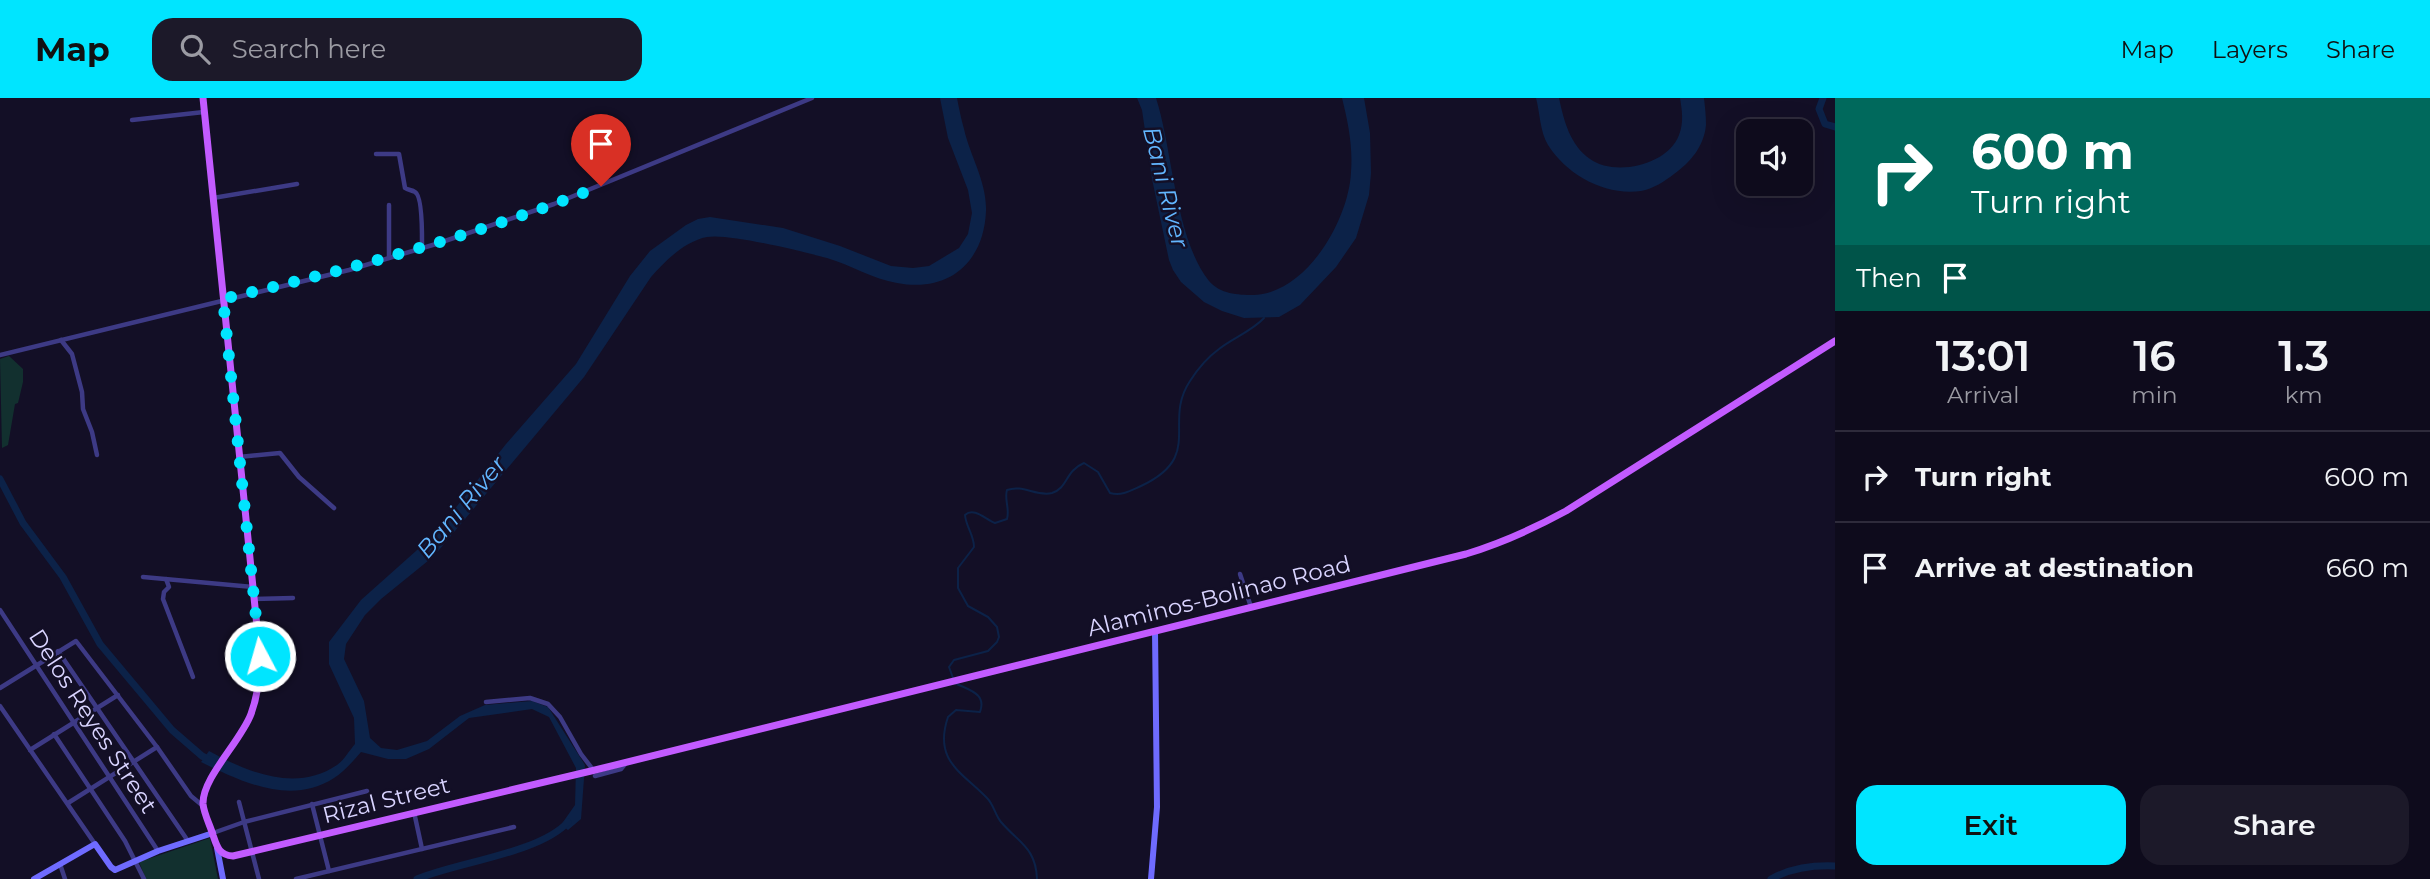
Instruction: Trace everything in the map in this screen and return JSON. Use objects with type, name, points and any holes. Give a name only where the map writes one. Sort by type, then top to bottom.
[{"type":"main road","points":[[203,98],[260,656],[260,677],[252,713],[244,732],[206,789],[203,807],[213,833],[223,879]]},
{"type":"main road","name":"Alaminos-Bolinao Road","points":[[566,777],[593,773],[627,762],[1466,554],[1521,535],[1577,504],[1835,341]]},
{"type":"main road","points":[[1151,879],[1157,807],[1155,631]]},
{"type":"main road","name":"Rizal Street","points":[[233,856],[566,777]]},
{"type":"main road","points":[[34,879],[48,875],[60,864],[95,844],[113,869],[118,869],[158,851],[213,833]]},
{"type":"main road","points":[[217,848],[222,854],[233,856]]},
{"type":"main road","points":[[220,866],[233,856]]},
{"type":"street","points":[[0,355],[349,270],[422,248],[554,204],[812,98]]},
{"type":"street","points":[[132,120],[204,113]]},
{"type":"street","points":[[376,154],[398,154],[405,188],[415,192],[419,198],[422,248]]},
{"type":"street","points":[[213,198],[297,184]]},
{"type":"street","points":[[389,205],[389,258]]},
{"type":"street","points":[[60,340],[72,354],[82,392],[83,409],[97,454]]},
{"type":"street","points":[[239,457],[279,453],[299,477],[334,508]]},
{"type":"street","points":[[1240,575],[1251,608]]},
{"type":"street","points":[[143,577],[253,587]]},
{"type":"street","points":[[166,579],[169,587],[163,598],[193,677]]},
{"type":"street","points":[[254,599],[293,598]]},
{"type":"street","name":"Delos Reyes Street","points":[[0,610],[158,851]]},
{"type":"street","points":[[0,688],[76,641],[191,796],[203,807]]},
{"type":"street","points":[[58,652],[188,841]]},
{"type":"street","points":[[30,750],[118,695]]},
{"type":"street","points":[[486,702],[530,698],[548,704],[560,717],[593,773]]},
{"type":"street","points":[[0,706],[95,844]]},
{"type":"street","points":[[54,734],[136,860],[144,879]]},
{"type":"street","points":[[68,803],[157,747]]},
{"type":"street","points":[[213,833],[244,822],[367,792]]},
{"type":"street","points":[[239,802],[259,879]]},
{"type":"street","points":[[312,804],[329,871]]},
{"type":"street","points":[[414,812],[422,849]]},
{"type":"street","points":[[296,879],[514,827]]},
{"type":"street","points":[[60,864],[65,879]]},
{"type":"green space","points":[[9,356],[23,369],[23,382],[18,403],[15,404],[8,445],[2,448],[0,359]]},
{"type":"green space","points":[[210,838],[218,879],[146,879],[139,862]]},
{"type":"water","points":[[940,98],[957,98],[986,200],[984,229],[979,245],[971,259],[960,270],[933,283],[916,285],[888,281],[827,258],[749,240],[707,237],[683,247],[651,277],[584,377],[434,556],[365,615],[346,644],[344,659],[364,701],[370,738],[381,748],[397,750],[427,741],[460,716],[485,705],[532,701],[548,707],[585,765],[581,819],[568,830],[561,825],[575,805],[576,768],[549,717],[532,709],[469,718],[429,749],[406,759],[388,759],[361,752],[334,778],[301,790],[267,788],[233,777],[201,762],[209,751],[255,772],[305,778],[321,773],[342,761],[355,744],[354,718],[329,664],[329,642],[361,600],[435,534],[506,444],[576,364],[630,276],[650,251],[686,225],[710,217],[783,228],[891,266],[913,268],[929,266],[959,248],[968,234],[972,213],[968,190],[948,138]]},
{"type":"water","points":[[1137,98],[1156,98],[1182,218],[1198,263],[1209,281],[1218,289],[1253,295],[1272,291],[1290,282],[1307,268],[1333,232],[1348,191],[1351,172],[1350,134],[1342,98],[1364,98],[1370,133],[1371,173],[1369,195],[1356,238],[1336,267],[1300,305],[1279,317],[1244,318],[1204,302],[1181,282],[1169,260],[1152,179],[1142,110]]},
{"type":"water","points":[[1536,98],[1559,98],[1566,124],[1577,147],[1590,159],[1613,167],[1653,161],[1673,145],[1682,126],[1680,98],[1704,98],[1705,133],[1691,159],[1663,182],[1641,191],[1614,190],[1601,187],[1576,174],[1556,156],[1543,134]]},
{"type":"waterway","points":[[1823,98],[1819,109],[1825,124],[1835,127]]},
{"type":"waterway","points":[[953,678],[949,667],[954,660],[988,651],[999,637],[997,627],[988,617],[968,606],[958,588],[958,568],[974,547],[965,515],[976,513],[995,523],[1007,519],[1007,490],[1052,493],[1061,487],[1073,470],[1084,463],[1098,472],[1110,493],[1114,494],[1130,491],[1160,475],[1172,463],[1177,451],[1182,396],[1190,381],[1215,352],[1264,318]]},
{"type":"waterway","name":"Bani River","points":[[0,479],[23,523],[63,577],[100,644],[172,730],[202,756],[212,761]]},
{"type":"waterway","points":[[955,683],[979,696],[981,706],[980,712],[956,710],[948,717],[944,732],[947,755],[960,773],[989,801],[1001,822],[1030,853],[1037,879]]},
{"type":"waterway","points":[[417,879],[538,842],[568,822]]},
{"type":"waterway","points":[[1771,879],[1802,868],[1835,866]]},
{"type":"route","points":[[260,656],[223,299],[349,270],[436,244],[601,186]]}]
